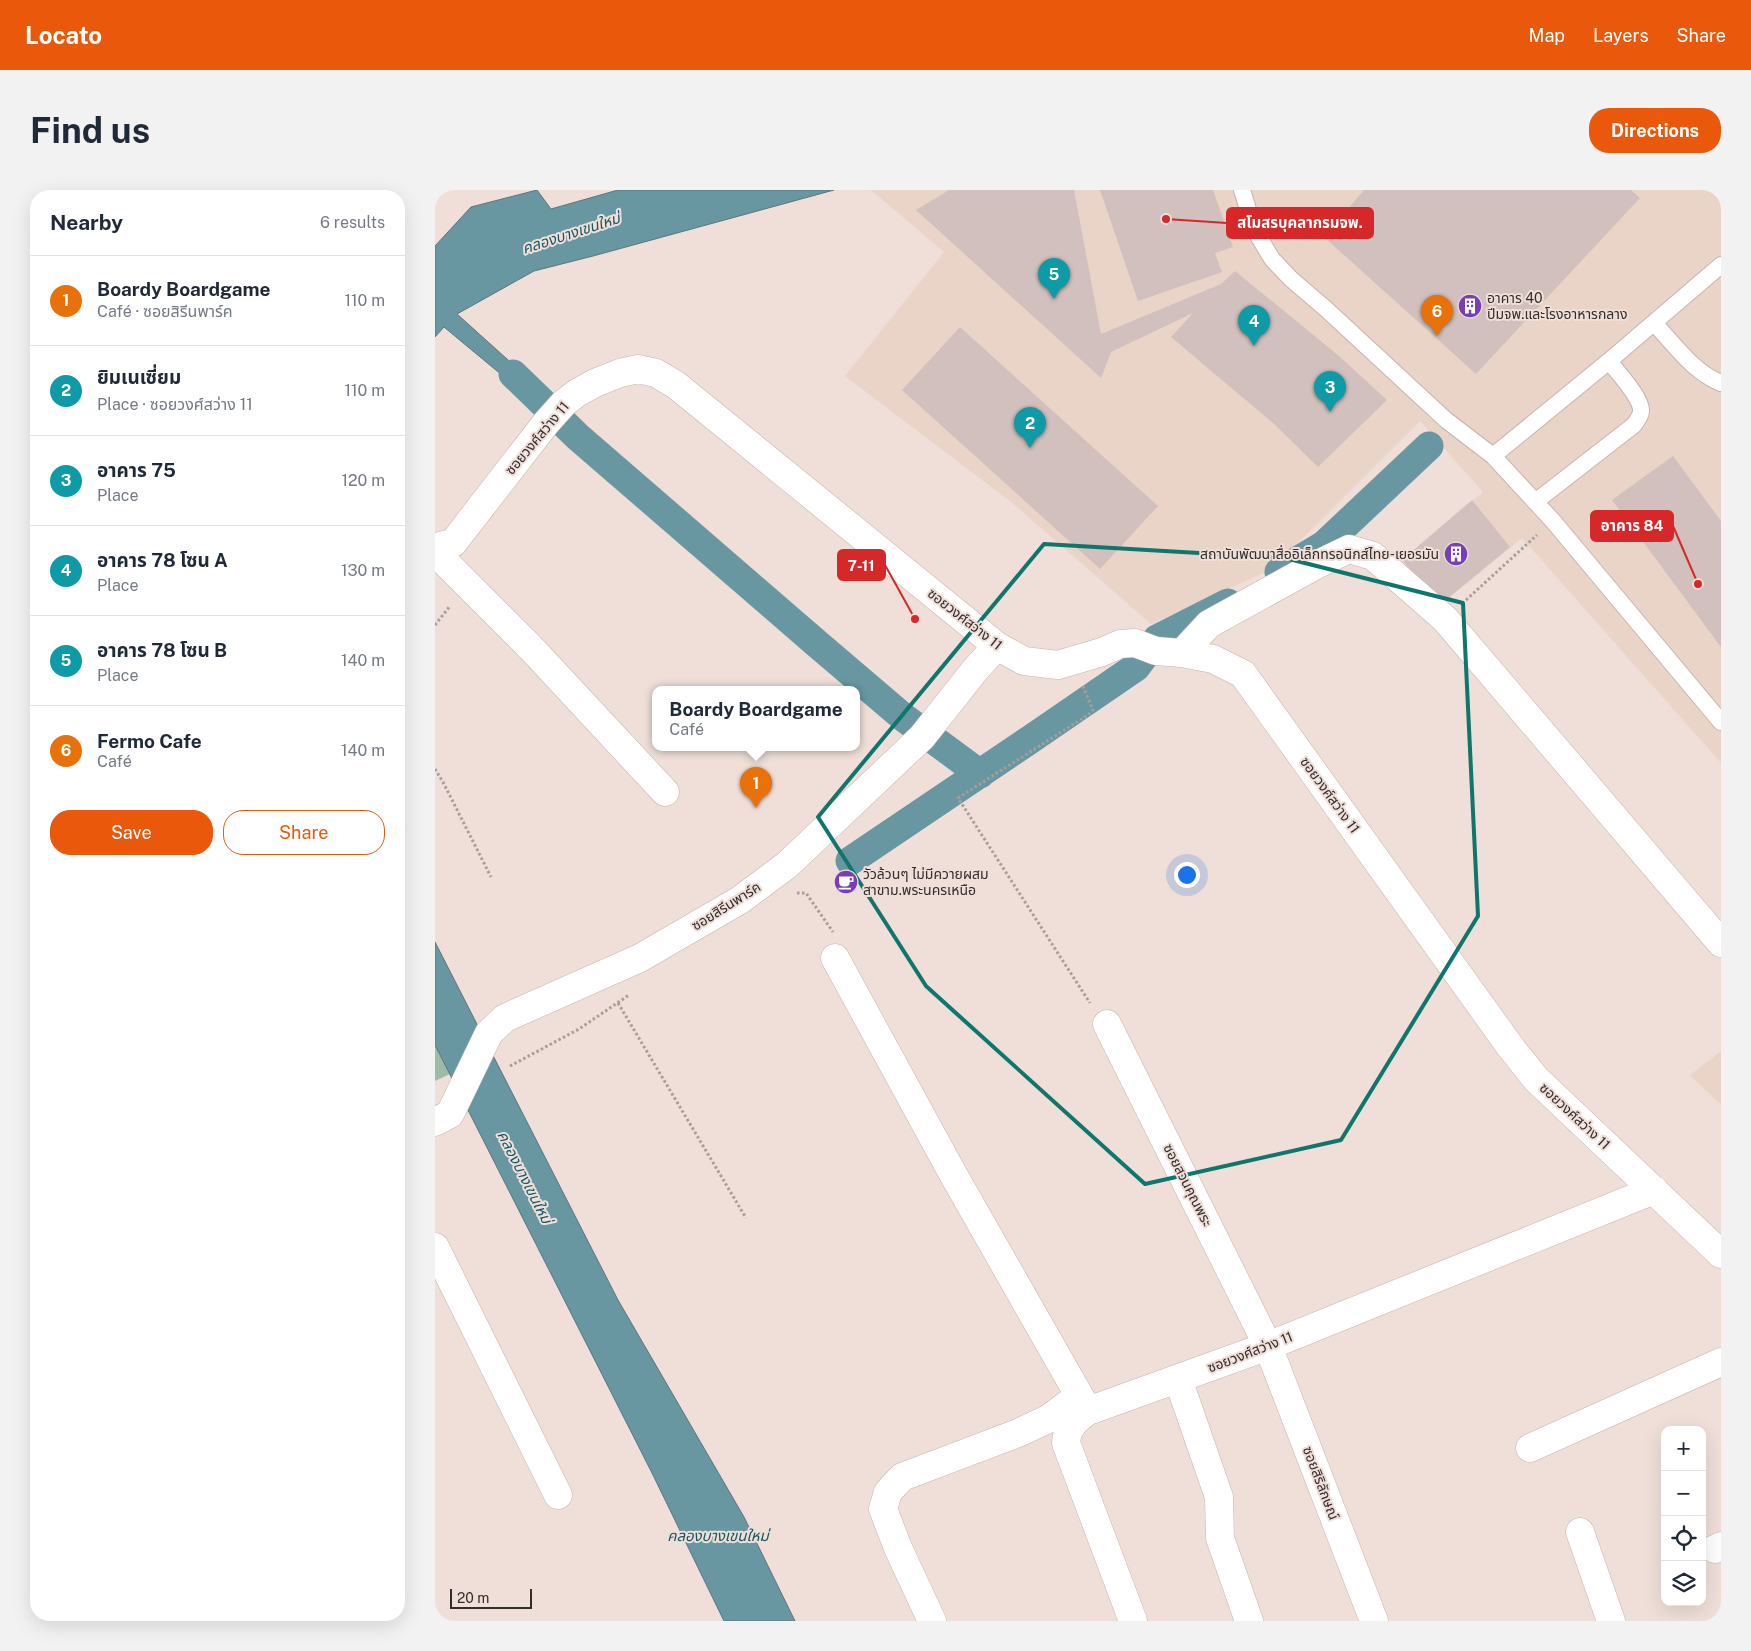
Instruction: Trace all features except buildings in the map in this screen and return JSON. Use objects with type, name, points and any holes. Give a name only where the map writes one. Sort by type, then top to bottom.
[{"type":"street","name":"ซอยวงศ์สว่าง 11","points":[[435,547],[453,543],[546,423],[564,403],[595,383],[620,373],[637,369],[656,373],[676,385],[997,646],[1024,661],[1058,665],[1102,652],[1120,644],[1213,659],[1243,674],[1535,1079],[1721,1254]]},
{"type":"street","points":[[1158,649],[1209,624],[1349,549],[1373,556],[1445,619],[1721,943]]},
{"type":"street","points":[[435,552],[531,648],[665,792]]},
{"type":"street","name":"ซอยสิรีนพาร์ค","points":[[443,1118],[489,1034],[505,1018],[640,958],[740,900],[787,865],[922,737],[975,670],[997,646]]},
{"type":"street","points":[[838,964],[953,1174],[1083,1403],[1018,1433],[902,1477],[888,1492],[883,1510],[898,1548],[932,1621]]},
{"type":"street","name":"ซอยสวนคุณพระ","points":[[1100,1015],[1268,1346]]},
{"type":"street","name":"ซอยวงศ์สว่าง 11","points":[[1133,1621],[1066,1443],[1067,1434],[1072,1422],[1083,1403],[1178,1379],[1268,1346],[1654,1190]]},
{"type":"street","points":[[435,1247],[558,1495]]},
{"type":"street","name":"ซอยสิริลักษณ์","points":[[1268,1346],[1373,1621]]},
{"type":"street","points":[[1530,1448],[1721,1362]]},
{"type":"street","points":[[1178,1379],[1219,1497],[1220,1538],[1249,1621]]},
{"type":"street","points":[[1580,1532],[1611,1621]]},
{"type":"lane","points":[[1242,190],[1254,229],[1272,259],[1291,280],[1326,309],[1446,420],[1493,456],[1553,521],[1721,722]]},
{"type":"lane","points":[[1493,456],[1609,361],[1721,265]]},
{"type":"lane","points":[[1654,323],[1697,369],[1711,379],[1721,382]]},
{"type":"lane","points":[[1535,502],[1634,425],[1640,416],[1639,401],[1609,361]]},
{"type":"path","points":[[1445,619],[1553,521]]},
{"type":"path","points":[[1083,686],[1093,710],[958,798],[1100,1015]]},
{"type":"path","points":[[435,769],[491,877]]},
{"type":"path","points":[[789,898],[797,893],[806,893],[849,959],[838,964]]},
{"type":"path","points":[[510,1066],[579,1029],[635,992]]},
{"type":"path","points":[[618,1003],[745,1218]]},
{"type":"highlighted area","points":[[1044,544],[1285,558],[1463,603],[1478,916],[1341,1140],[1145,1184],[926,986],[818,817]]},
{"type":"shaded area","points":[[871,190],[1721,190],[1721,763],[1522,538],[1440,605],[1402,560],[1483,492],[1420,421],[1272,569],[1151,624],[1011,502],[845,376],[944,252]]},
{"type":"shaded area","points":[[1721,1051],[1721,1105],[1690,1075]]},
{"type":"green space","points":[[435,1045],[450,1074],[435,1081]]},
{"type":"water","name":"คลองบางเขนใหม่","points":[[537,190],[551,209],[618,190],[834,190],[534,271],[457,314],[548,396],[538,405],[444,327],[435,337],[435,246],[471,207]]},
{"type":"water","name":"คลองบางเขนใหม่","points":[[435,942],[618,1300],[744,1517],[795,1621],[724,1621],[652,1473],[435,1045]]},
{"type":"waterway","points":[[513,374],[578,437],[815,642],[903,717],[980,774]]},
{"type":"waterway","points":[[1279,572],[1324,545],[1429,446]]},
{"type":"waterway","points":[[850,861],[1136,667],[1157,639],[1228,603]]},
{"type":"place","name":"สโมสรบุคลากรมจพ.","points":[[1166,219]]},
{"type":"place","name":"อาคาร 78 โซน B","points":[[1054,299]]},
{"type":"place","name":"อาคาร 40 ปีมจพ.และโรงอาหารกลาง","points":[[1470,306]]},
{"type":"place","name":"Fermo Cafe","points":[[1437,336]]},
{"type":"place","name":"อาคาร 78 โซน A","points":[[1254,346]]},
{"type":"place","name":"อาคาร 75","points":[[1330,412]]},
{"type":"place","name":"ยิมเนเซี่ยม","points":[[1030,448]]},
{"type":"place","name":"สถาบันพัฒนาสื่ออิเล็กทรอนิกส์ไทย-เยอรมัน","points":[[1456,554]]},
{"type":"place","name":"อาคาร 84","points":[[1698,584]]},
{"type":"place","name":"7-11","points":[[915,619]]},
{"type":"place","name":"Boardy Boardgame","points":[[756,808]]},
{"type":"place","name":"วัวล้วนๆ ไม่มีควายผสม สาขาม.พระนครเหนือ","points":[[846,882]]}]
